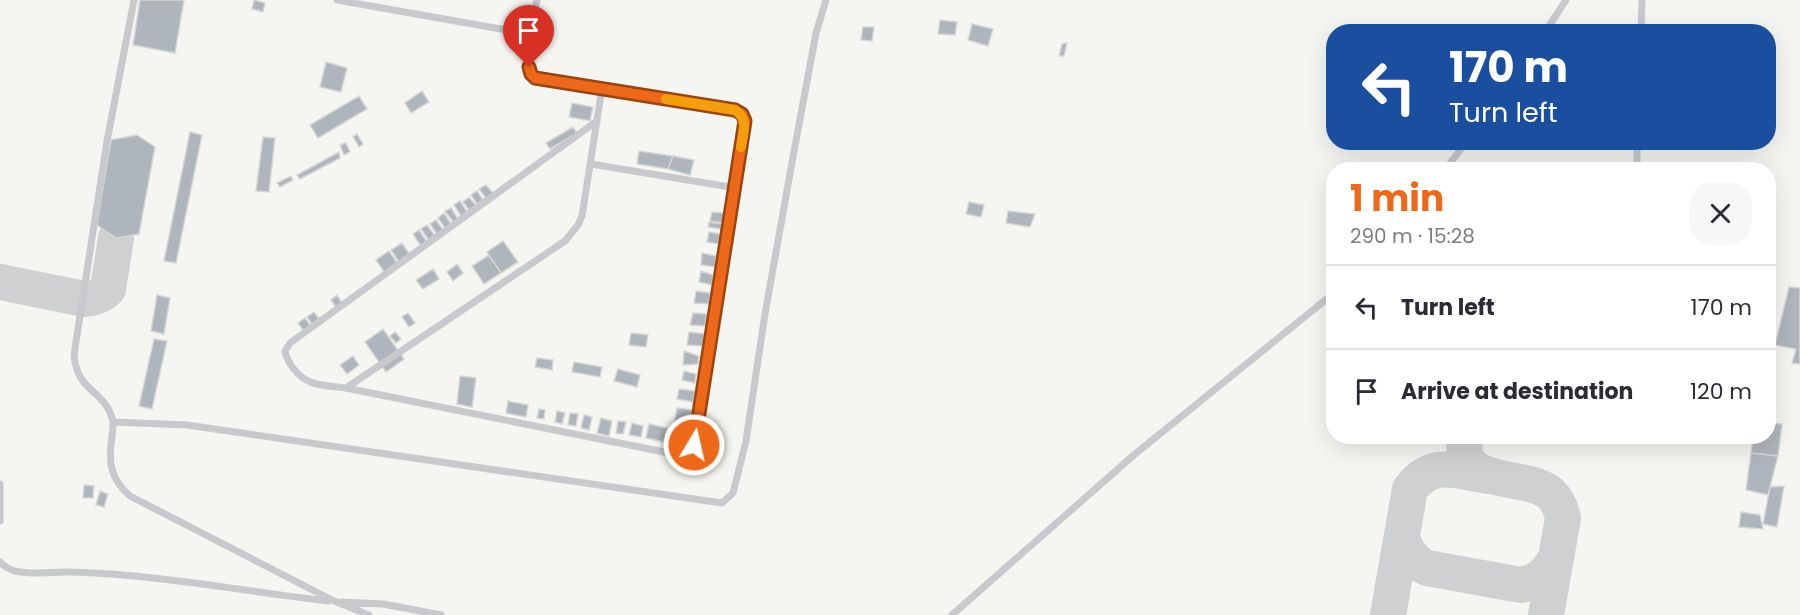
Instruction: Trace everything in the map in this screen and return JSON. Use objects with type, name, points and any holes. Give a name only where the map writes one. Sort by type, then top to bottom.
[{"type":"lane","points":[[134,0],[105,152],[74,355],[79,376],[89,390],[107,407],[114,422],[109,456],[110,465],[117,482],[130,496],[334,601],[369,615]]},
{"type":"lane","points":[[337,0],[529,34]]},
{"type":"lane","points":[[537,0],[529,34],[529,67],[535,78],[735,110],[742,114],[745,121],[736,188],[691,452],[684,456],[305,382],[300,377],[286,358],[285,351],[290,343],[597,121]]},
{"type":"lane","points":[[114,422],[187,425],[722,503],[733,493],[746,441],[765,314],[791,168],[816,33],[826,0]]},
{"type":"lane","points":[[1550,24],[1566,0]]},
{"type":"lane","points":[[1641,24],[1642,0]]},
{"type":"lane","points":[[345,388],[565,241],[582,216],[602,88]]},
{"type":"lane","points":[[591,164],[736,188]]},
{"type":"lane","points":[[952,615],[1135,454],[1326,299]]},
{"type":"lane","points":[[0,484],[0,521]]},
{"type":"lane","points":[[0,562],[10,570],[20,573],[119,575],[334,601],[383,604],[441,615]]},
{"type":"building","points":[[140,0],[184,0],[175,53],[133,45]]},
{"type":"building","points":[[254,0],[265,3],[263,12],[252,9]]},
{"type":"building","points":[[940,20],[957,22],[955,35],[938,34]]},
{"type":"building","points":[[972,24],[993,29],[988,46],[968,40]]},
{"type":"building","points":[[863,27],[874,27],[872,41],[861,40]]},
{"type":"building","points":[[1067,43],[1064,56],[1059,56],[1062,44]]},
{"type":"building","points":[[326,62],[347,68],[341,92],[320,87]]},
{"type":"building","points":[[422,91],[429,102],[411,113],[405,103]]},
{"type":"building","points":[[359,96],[367,109],[318,138],[310,125]]},
{"type":"building","points":[[572,103],[593,107],[590,121],[569,117]]},
{"type":"building","points":[[573,127],[577,133],[550,149],[546,143]]},
{"type":"building","points":[[190,132],[202,135],[176,263],[164,261]]},
{"type":"building","points":[[357,134],[363,144],[359,147],[353,136]]},
{"type":"building","points":[[137,135],[155,147],[139,234],[116,238],[97,225],[111,140]]},
{"type":"building","points":[[263,137],[275,138],[269,192],[256,191]]},
{"type":"building","points":[[346,143],[350,152],[344,155],[340,145]]},
{"type":"building","points":[[639,151],[673,156],[668,169],[637,164]]},
{"type":"building","points":[[339,152],[340,158],[300,179],[297,175]]},
{"type":"building","points":[[673,156],[694,160],[690,175],[668,169]]},
{"type":"building","points":[[291,176],[293,180],[280,187],[277,183]]},
{"type":"building","points":[[486,185],[493,193],[486,198],[479,189]]},
{"type":"building","points":[[477,191],[483,200],[477,204],[471,195]]},
{"type":"building","points":[[469,197],[476,206],[469,210],[463,202]]},
{"type":"building","points":[[460,201],[467,212],[461,216],[454,205]]},
{"type":"building","points":[[969,202],[984,205],[981,217],[966,214]]},
{"type":"building","points":[[451,208],[458,219],[453,222],[445,211]]},
{"type":"building","points":[[1008,211],[1035,214],[1030,227],[1006,223]]},
{"type":"building","points":[[712,212],[724,213],[723,223],[710,221]]},
{"type":"building","points":[[444,213],[451,224],[445,228],[438,218]]},
{"type":"building","points":[[436,220],[443,230],[437,234],[430,224]]},
{"type":"building","points":[[709,222],[722,224],[721,229],[708,227]]},
{"type":"building","points":[[427,225],[435,236],[429,240],[421,229]]},
{"type":"building","points":[[419,230],[427,242],[421,246],[413,234]]},
{"type":"building","points":[[709,232],[720,234],[719,244],[707,242]]},
{"type":"building","points":[[503,241],[518,262],[501,273],[487,252]]},
{"type":"building","points":[[402,243],[410,255],[399,262],[391,250]]},
{"type":"building","points":[[389,251],[398,264],[385,273],[376,260]]},
{"type":"building","points":[[702,253],[716,256],[716,267],[701,265]]},
{"type":"building","points":[[489,255],[501,273],[484,284],[472,266]]},
{"type":"building","points":[[457,264],[463,273],[453,281],[447,272]]},
{"type":"building","points":[[433,269],[439,279],[423,289],[416,280]]},
{"type":"building","points":[[701,271],[713,275],[712,285],[699,282]]},
{"type":"building","points":[[1789,287],[1800,288],[1800,364],[1792,363],[1796,349],[1776,345]]},
{"type":"building","points":[[696,291],[710,293],[709,304],[694,303]]},
{"type":"building","points":[[157,295],[170,298],[164,334],[151,331]]},
{"type":"building","points":[[337,295],[342,303],[336,307],[331,300]]},
{"type":"building","points":[[314,312],[319,319],[312,324],[307,317]]},
{"type":"building","points":[[408,313],[415,323],[409,327],[402,317]]},
{"type":"building","points":[[693,313],[707,314],[705,326],[690,325]]},
{"type":"building","points":[[305,318],[310,325],[303,330],[298,323]]},
{"type":"building","points":[[383,329],[404,359],[386,372],[365,342]]},
{"type":"building","points":[[395,332],[401,339],[396,343],[390,336]]},
{"type":"building","points":[[689,332],[704,334],[703,346],[687,345]]},
{"type":"building","points":[[631,333],[648,335],[646,347],[629,345]]},
{"type":"building","points":[[154,339],[167,341],[152,409],[139,406]]},
{"type":"building","points":[[684,351],[699,356],[698,364],[683,365]]},
{"type":"building","points":[[353,356],[359,365],[347,374],[340,365]]},
{"type":"building","points":[[537,358],[553,360],[552,370],[535,367]]},
{"type":"building","points":[[574,362],[602,367],[600,377],[572,372]]},
{"type":"building","points":[[618,369],[640,375],[637,387],[614,381]]},
{"type":"building","points":[[684,371],[696,374],[695,383],[682,380]]},
{"type":"building","points":[[460,376],[476,378],[472,407],[457,404]]},
{"type":"building","points":[[679,389],[695,391],[693,402],[677,399]]},
{"type":"building","points":[[508,401],[528,405],[526,417],[506,413]]},
{"type":"building","points":[[677,408],[692,410],[690,426],[674,424]]},
{"type":"building","points":[[539,409],[545,410],[544,419],[537,418]]},
{"type":"building","points":[[557,411],[565,413],[562,424],[555,422]]},
{"type":"building","points":[[570,413],[578,414],[576,426],[568,425]]},
{"type":"building","points":[[584,415],[592,417],[589,430],[581,428]]},
{"type":"building","points":[[601,418],[612,421],[609,436],[597,433]]},
{"type":"building","points":[[618,421],[626,422],[623,434],[616,433]]},
{"type":"building","points":[[632,423],[643,426],[641,437],[629,435]]},
{"type":"building","points":[[649,424],[667,428],[664,442],[646,438]]},
{"type":"building","points":[[1776,424],[1782,424],[1778,456],[1751,453],[1752,444],[1776,444]]},
{"type":"building","points":[[672,428],[689,431],[687,443],[670,440]]},
{"type":"building","points":[[1751,453],[1778,456],[1768,495],[1746,490]]},
{"type":"building","points":[[84,485],[94,486],[93,498],[83,498]]},
{"type":"building","points":[[1784,486],[1777,527],[1763,524],[1770,487]]},
{"type":"building","points":[[100,491],[108,494],[104,507],[96,505]]},
{"type":"building","points":[[1741,512],[1760,515],[1763,529],[1739,527]]},
{"type":"taxiway","points":[[0,282],[84,299],[97,296],[108,289],[116,238]]},
{"type":"taxiway","points":[[1465,444],[1465,453],[1471,465],[1481,472],[1539,487],[1550,493],[1558,504],[1563,518],[1546,615]]},
{"type":"taxiway","points":[[1388,615],[1410,489],[1418,480],[1436,470],[1455,470],[1488,476]]},
{"type":"taxiway","points":[[1402,537],[1411,556],[1427,568],[1521,585],[1533,582],[1542,576],[1556,558]]},
{"type":"slow traffic","points":[[666,99],[735,110],[742,114],[745,121],[741,147]]},
{"type":"route","points":[[529,67],[535,78],[735,110],[742,114],[745,121],[736,188],[694,445]]}]
